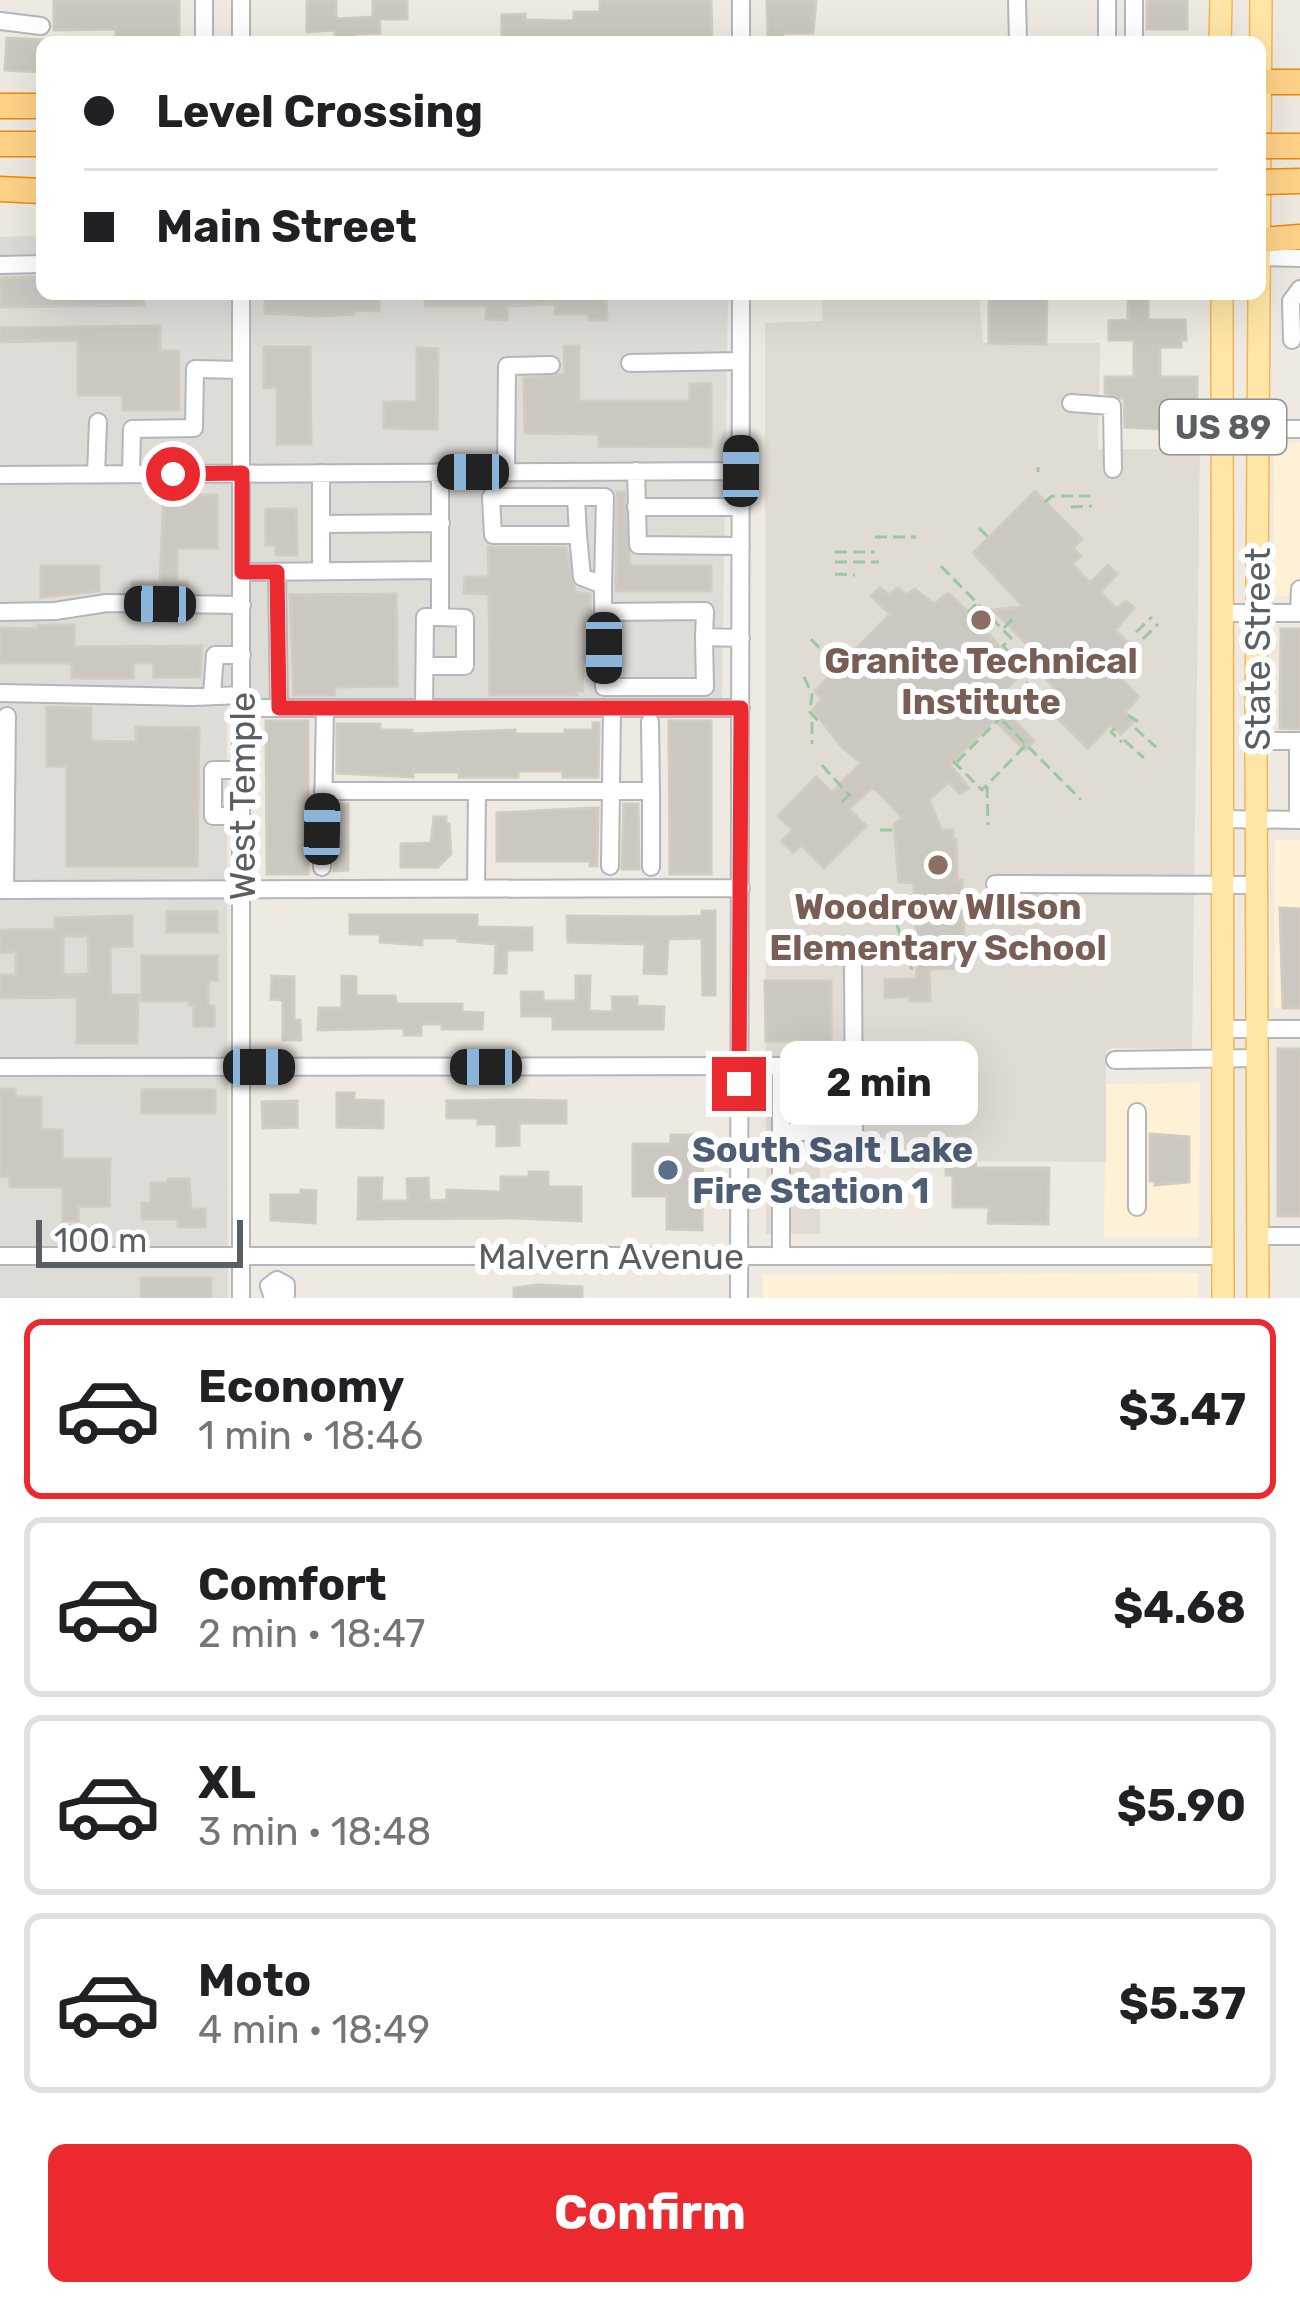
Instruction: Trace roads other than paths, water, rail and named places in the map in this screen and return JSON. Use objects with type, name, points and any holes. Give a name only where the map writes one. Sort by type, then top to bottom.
[{"type":"highway","points":[[1266,82],[1300,82]]},
{"type":"highway","points":[[0,106],[36,106]]},
{"type":"highway","points":[[0,144],[36,144]]},
{"type":"highway","points":[[1266,146],[1300,146]]},
{"type":"highway","points":[[1266,182],[1300,182]]},
{"type":"highway","points":[[0,188],[36,188]]},
{"type":"highway","points":[[1266,239],[1300,237]]},
{"type":"main road","points":[[1220,36],[1221,0]]},
{"type":"main road","name":"State Street","points":[[1261,0],[1261,36]]},
{"type":"main road","name":"State Street","points":[[1222,300],[1223,1298]]},
{"type":"main road","name":"State Street","points":[[1258,1298],[1260,300]]},
{"type":"street","points":[[204,0],[204,36]]},
{"type":"street","points":[[241,0],[241,36]]},
{"type":"street","points":[[741,0],[741,36]]},
{"type":"street","points":[[1017,0],[1018,36]]},
{"type":"street","points":[[1107,0],[1107,36]]},
{"type":"street","points":[[1133,36],[1134,0]]},
{"type":"street","points":[[0,20],[41,26]]},
{"type":"street","points":[[1266,257],[1300,258]]},
{"type":"street","points":[[0,265],[36,264]]},
{"type":"street","points":[[1292,340],[1291,302],[1300,289]]},
{"type":"street","name":"West Temple","points":[[241,300],[241,1298]]},
{"type":"street","points":[[739,1298],[741,300]]},
{"type":"street","points":[[630,363],[740,361]]},
{"type":"street","points":[[506,472],[507,366],[551,365]]},
{"type":"street","points":[[130,474],[132,429],[194,428],[195,369],[241,370]]},
{"type":"street","points":[[1071,403],[1112,406],[1113,469]]},
{"type":"street","points":[[96,474],[98,422]]},
{"type":"street","points":[[1258,429],[1300,429]]},
{"type":"street","points":[[636,471],[638,545],[741,546]]},
{"type":"street","points":[[0,475],[741,471]]},
{"type":"street","points":[[440,472],[440,617]]},
{"type":"street","points":[[321,571],[322,473]]},
{"type":"street","points":[[578,535],[493,535],[491,496],[605,497],[603,585],[603,612],[604,687],[705,687],[706,611],[603,612]]},
{"type":"street","points":[[576,497],[582,577],[603,585]]},
{"type":"street","points":[[636,507],[741,507]]},
{"type":"street","points":[[322,524],[441,523]]},
{"type":"street","points":[[242,572],[440,570]]},
{"type":"street","points":[[277,572],[279,708]]},
{"type":"street","points":[[1223,613],[1299,613],[1300,589]]},
{"type":"street","points":[[0,612],[55,611],[107,603],[242,605]]},
{"type":"street","points":[[424,666],[464,666],[465,618],[425,617],[424,666],[424,708]]},
{"type":"street","points":[[704,637],[741,638]]},
{"type":"street","points":[[212,694],[215,655],[242,655]]},
{"type":"street","points":[[0,693],[194,698],[212,694],[279,708],[741,708]]},
{"type":"street","points":[[322,867],[325,708]]},
{"type":"street","points":[[610,866],[612,708]]},
{"type":"street","points":[[8,716],[3,890],[741,888]]},
{"type":"street","points":[[650,722],[651,867]]},
{"type":"street","points":[[1223,819],[1299,820],[1298,742],[1256,741]]},
{"type":"street","points":[[242,770],[214,770],[213,816],[242,816]]},
{"type":"street","points":[[323,791],[651,791]]},
{"type":"street","points":[[476,890],[477,791]]},
{"type":"street","points":[[994,884],[1258,886]]},
{"type":"street","points":[[781,1132],[854,1132],[858,1066],[853,962],[845,956],[784,952]]},
{"type":"street","points":[[1222,1028],[1300,1028]]},
{"type":"street","points":[[1115,1060],[1258,1058]]},
{"type":"street","points":[[0,1067],[858,1066]]},
{"type":"street","points":[[781,1067],[781,1256]]},
{"type":"street","points":[[1137,1112],[1137,1207]]},
{"type":"street","points":[[1258,1236],[1300,1236]]},
{"type":"street","name":"Malvern Avenue","points":[[0,1256],[1223,1256]]},
{"type":"place","name":"Granite Technical Institute","points":[[981,620]]},
{"type":"place","name":"Woodrow WIlson Elementary School","points":[[938,865]]},
{"type":"place","name":"South Salt Lake Fire Station 1","points":[[668,1170]]}]
